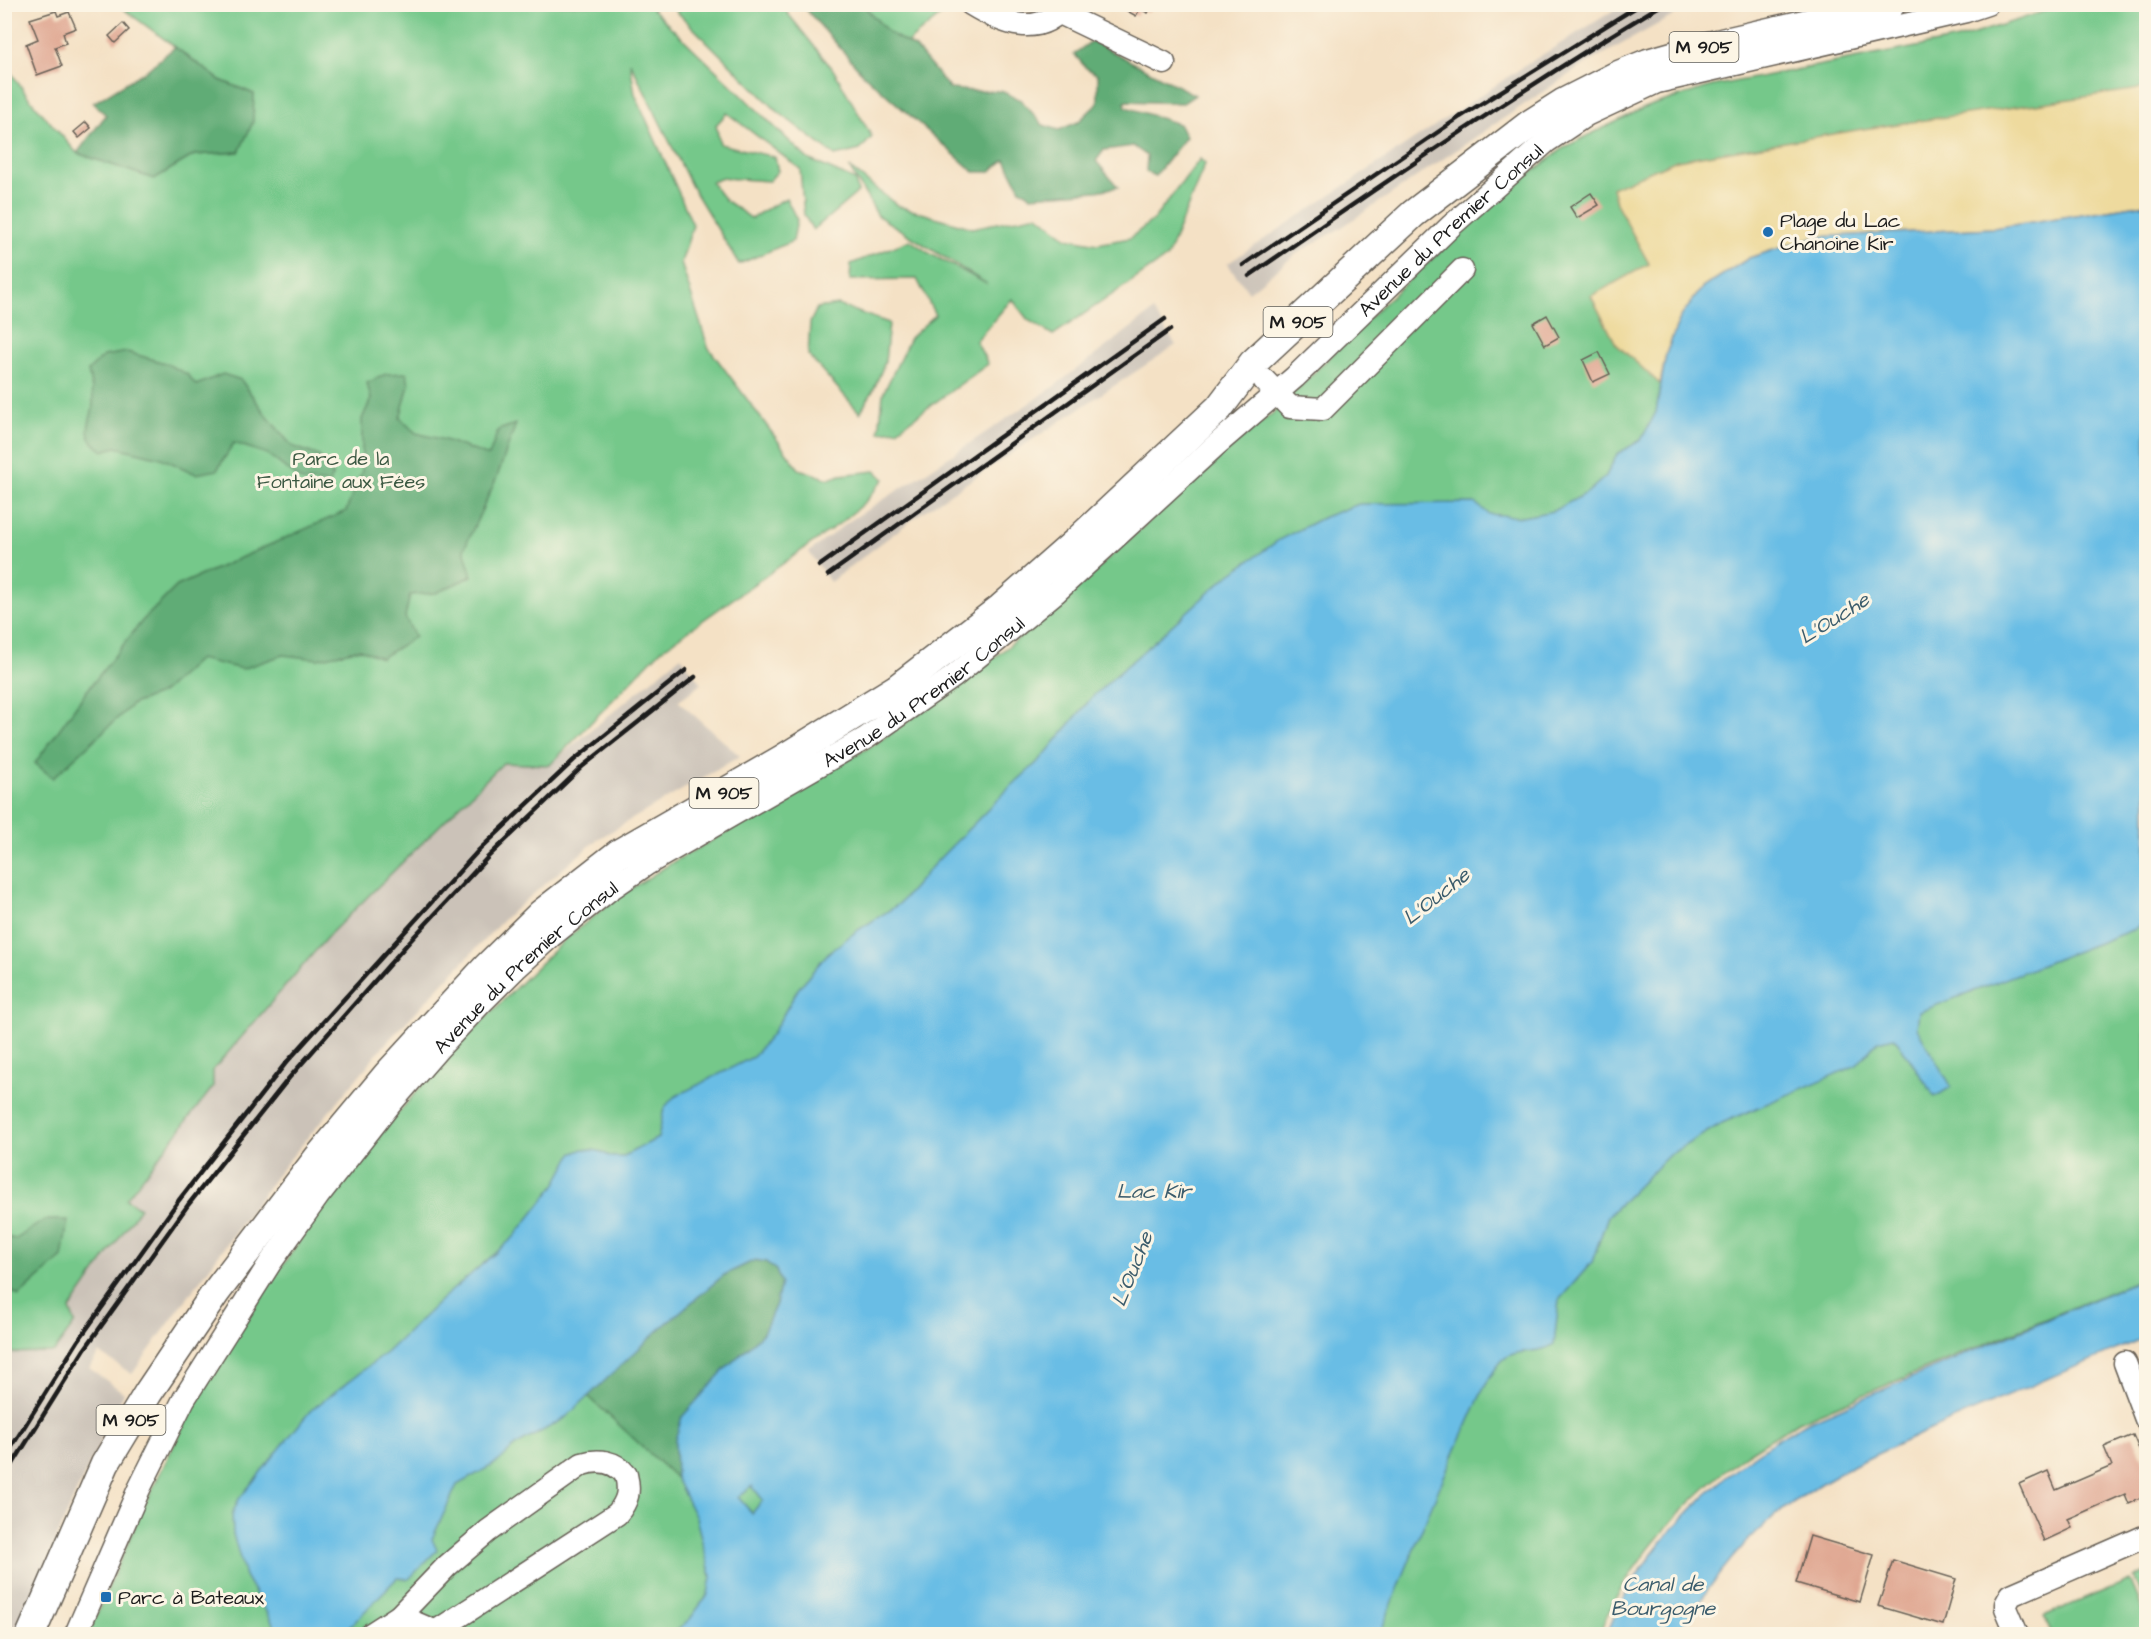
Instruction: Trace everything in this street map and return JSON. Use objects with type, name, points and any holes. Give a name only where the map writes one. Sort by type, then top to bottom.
[{"type":"main road","name":"Avenue du Premier Consul","points":[[31,1635],[105,1464],[125,1429],[216,1292],[318,1158],[388,1074],[541,914],[618,854],[781,760],[896,689],[1001,608],[1076,542],[1223,404],[1268,375],[1413,214],[1530,124],[1563,103],[1616,76],[1648,63],[1708,46],[1891,4]]},
{"type":"main road","name":"Avenue du Premier Consul","points":[[50,1635],[115,1485],[140,1437],[159,1402],[226,1299],[268,1226]]},
{"type":"main road","name":"Avenue du Premier Consul","points":[[40,1635],[72,1557],[77,1541],[76,1528]]},
{"type":"street","points":[[970,4],[1008,13],[1024,26],[1038,23],[1063,9],[1164,63]]},
{"type":"street","name":"Avenue du Premier Consul","points":[[76,1635],[139,1489],[188,1391],[232,1320],[289,1236],[373,1124],[438,1049],[482,1002],[550,937],[609,890],[670,850],[866,738],[953,677],[1058,591],[1216,445],[1268,375],[1295,377],[1452,225],[1547,141],[1586,115],[1656,82],[1954,14],[1987,4]]},
{"type":"street","points":[[1268,375],[1290,407],[1323,409],[1461,270]]},
{"type":"street","points":[[2125,1363],[2146,1419]]},
{"type":"street","points":[[371,1635],[399,1616],[447,1566],[488,1531],[582,1464],[594,1460],[606,1462],[617,1467],[626,1475],[629,1496],[617,1514],[433,1633],[399,1616]]},
{"type":"street","points":[[2017,1635],[2006,1608],[2011,1595],[2146,1536]]},
{"type":"shaded area","points":[[1624,4],[1693,5],[1580,67],[1339,229],[1296,254],[1249,292],[1227,264],[1526,65]]},
{"type":"shaded area","points":[[1153,311],[1176,345],[921,513],[830,582],[809,552],[848,522],[1052,388]]},
{"type":"shaded area","points":[[681,656],[701,684],[678,701],[740,756],[598,839],[506,917],[386,1043],[276,1176],[132,1374],[99,1353],[89,1368],[124,1393],[75,1495],[16,1634],[4,1634],[4,1357],[7,1353],[54,1352],[75,1323],[70,1309],[140,1208],[126,1200],[213,1087],[213,1070],[330,934],[503,763],[550,764]]},
{"type":"green space","name":"Parc de la Fontaine aux Fées","points":[[118,5],[648,5],[808,159],[855,180],[858,192],[813,230],[804,215],[800,169],[727,113],[716,125],[720,144],[775,157],[778,171],[769,181],[723,178],[711,182],[725,200],[751,218],[786,198],[797,220],[793,241],[739,264],[692,187],[630,62],[635,94],[693,225],[681,263],[708,347],[799,469],[829,479],[840,475],[875,471],[884,479],[866,501],[843,521],[661,650],[550,765],[503,763],[330,934],[213,1070],[213,1087],[126,1199],[140,1208],[70,1309],[75,1323],[54,1352],[7,1353],[5,1357],[5,64],[29,98],[77,153],[154,179],[194,155],[239,152],[254,94],[220,80]]},
{"type":"green space","points":[[670,5],[781,5],[834,71],[872,137],[860,150],[835,156],[777,111]]},
{"type":"green space","points":[[802,5],[863,5],[889,33],[916,48],[950,89],[1001,91],[1021,100],[1043,125],[1059,130],[1078,122],[1098,103],[1098,75],[1086,68],[1074,54],[1092,41],[1195,95],[1183,103],[1125,101],[1126,107],[1179,124],[1186,137],[1155,176],[1146,172],[1147,156],[1133,146],[1104,150],[1096,161],[1118,187],[1097,191],[1031,196],[1020,189],[1005,160],[989,172],[974,172],[864,75]]},
{"type":"green space","points":[[863,5],[934,5],[946,11],[907,43],[889,33]]},
{"type":"green space","name":"Lac Kir","points":[[2064,5],[2146,5],[2146,1277],[1798,1422],[1747,1454],[1702,1491],[1661,1534],[1626,1582],[1599,1634],[88,1634],[143,1508],[191,1410],[210,1375],[282,1266],[323,1207],[382,1132],[445,1058],[564,940],[618,897],[673,862],[754,817],[876,743],[949,693],[1037,624],[1219,457],[1274,412],[1382,305],[1493,202],[1565,147],[1646,107],[1712,86],[1958,39]]},
{"type":"green space","points":[[175,47],[220,80],[254,94],[253,122],[239,152],[194,155],[154,179],[77,153],[106,115],[93,103],[147,70]]},
{"type":"green space","points":[[1200,159],[1205,164],[1167,257],[1053,335],[1028,320],[1012,299],[976,341],[988,364],[897,430],[879,432],[883,394],[910,338],[935,315],[917,279],[850,280],[851,264],[910,240],[929,253],[987,284],[878,216],[849,167],[898,206],[972,228],[1038,215],[1067,238],[1097,244],[1130,238],[1154,219]]},
{"type":"green space","points":[[838,305],[889,323],[885,362],[874,389],[860,413],[808,355],[810,323],[817,308]]},
{"type":"green space","points":[[127,352],[165,363],[187,374],[196,385],[223,374],[241,380],[292,446],[319,456],[333,474],[329,483],[302,481],[267,454],[234,443],[217,470],[196,474],[161,458],[116,447],[103,451],[88,433],[93,400],[88,371],[104,356]]},
{"type":"green space","points":[[407,373],[409,385],[400,418],[416,433],[445,440],[489,456],[498,430],[516,424],[497,477],[464,549],[472,576],[436,593],[410,595],[405,617],[415,637],[381,658],[360,649],[318,659],[283,655],[242,669],[199,659],[162,693],[133,704],[53,778],[35,763],[86,692],[142,621],[177,586],[346,511],[362,471],[362,419],[371,399],[367,383],[386,374]]},
{"type":"green space","points":[[44,1220],[68,1220],[62,1257],[19,1296],[5,1287],[5,1237],[16,1239]]},
{"type":"green space","points":[[755,1260],[766,1262],[776,1270],[781,1283],[776,1304],[763,1333],[723,1371],[675,1440],[676,1478],[588,1396],[662,1327],[724,1275]]},
{"type":"green space","points":[[2146,1572],[2146,1606],[2134,1577]]},
{"type":"green space","points":[[2130,1580],[2146,1618],[2146,1634],[2052,1634],[2044,1616]]},
{"type":"sand","name":"Plage du Lac Chanoine Kir","points":[[2146,88],[2146,204],[1994,228],[1814,237],[1749,258],[1702,288],[1680,318],[1666,354],[1660,384],[1616,344],[1591,296],[1649,264],[1616,203],[1612,188],[1677,160],[1863,129]]},
{"type":"water","name":"Lac Kir","points":[[2146,204],[2146,922],[2135,929],[1919,1012],[1917,1028],[1951,1087],[1935,1097],[1894,1037],[1878,1041],[1857,1065],[1722,1123],[1669,1155],[1608,1216],[1592,1262],[1559,1300],[1554,1344],[1548,1348],[1519,1353],[1506,1358],[1489,1378],[1420,1533],[1380,1634],[672,1634],[690,1619],[708,1594],[711,1576],[696,1518],[676,1478],[675,1440],[682,1417],[723,1371],[763,1333],[776,1304],[781,1283],[776,1270],[766,1262],[755,1260],[724,1275],[662,1327],[564,1419],[515,1446],[498,1462],[457,1485],[432,1539],[437,1550],[409,1579],[397,1578],[343,1634],[279,1634],[245,1576],[233,1534],[232,1514],[239,1499],[310,1411],[387,1352],[442,1299],[514,1237],[555,1185],[572,1154],[583,1149],[599,1151],[612,1157],[622,1157],[658,1138],[664,1108],[674,1097],[753,1057],[772,1034],[798,989],[828,953],[858,930],[899,904],[935,863],[1041,759],[1093,696],[1226,577],[1279,540],[1324,517],[1359,504],[1475,503],[1489,514],[1522,517],[1553,511],[1587,493],[1606,476],[1617,454],[1641,440],[1656,412],[1666,354],[1680,318],[1702,288],[1749,258],[1814,237],[1994,228]],"holes":[[[752,1486],[763,1500],[752,1513],[738,1497]]]},
{"type":"water","name":"Canal de Bourgogne","points":[[2146,1277],[2146,1337],[1889,1448],[1827,1480],[1787,1506],[1743,1546],[1708,1589],[1678,1634],[1607,1634],[1622,1601],[1664,1539],[1718,1484],[1779,1439],[1810,1421]]},
{"type":"building","points":[[1115,4],[1153,4],[1148,13],[1140,9],[1136,16]]},
{"type":"building","points":[[56,11],[58,16],[69,12],[76,28],[63,33],[66,43],[55,47],[62,66],[37,75],[26,44],[38,39],[30,19]]},
{"type":"building","points":[[123,23],[129,30],[115,43],[109,36]]},
{"type":"building","points":[[86,122],[91,128],[79,138],[74,132]]},
{"type":"building","points":[[1591,193],[1599,205],[1577,218],[1570,207]]},
{"type":"building","points":[[1547,315],[1559,337],[1545,345],[1533,323]]},
{"type":"building","points":[[1599,352],[1610,374],[1593,382],[1583,360]]},
{"type":"building","points":[[2133,1435],[2146,1466],[2146,1496],[2129,1504],[2125,1494],[2068,1519],[2072,1528],[2044,1541],[2019,1484],[2048,1471],[2056,1490],[2112,1466],[2104,1447]]},
{"type":"building","points":[[1810,1536],[1874,1555],[1860,1602],[1796,1583]]},
{"type":"building","points":[[1893,1560],[1956,1579],[1943,1625],[1878,1606]]},
{"type":"railway","points":[[1243,265],[1460,117],[1641,4]]},
{"type":"railway","points":[[1249,276],[1505,103],[1663,4]]},
{"type":"railway","points":[[819,566],[1165,319]]},
{"type":"railway","points":[[828,575],[1170,330]]},
{"type":"railway","points":[[4,1459],[78,1341],[179,1200],[285,1064],[478,851],[574,760],[686,670]]},
{"type":"railway","points":[[4,1478],[84,1350],[188,1205],[289,1078],[488,857],[583,766],[695,677]]},
{"type":"place","name":"Plage du Lac Chanoine Kir","points":[[1768,232]]},
{"type":"place","name":"Parc à Bateaux","points":[[106,1597]]},
{"type":"water label","name":"L'Ouche","points":[[1834,618]]},
{"type":"water label","name":"L'Ouche","points":[[1436,896]]},
{"type":"water label","name":"L'Ouche","points":[[1132,1269]]}]
